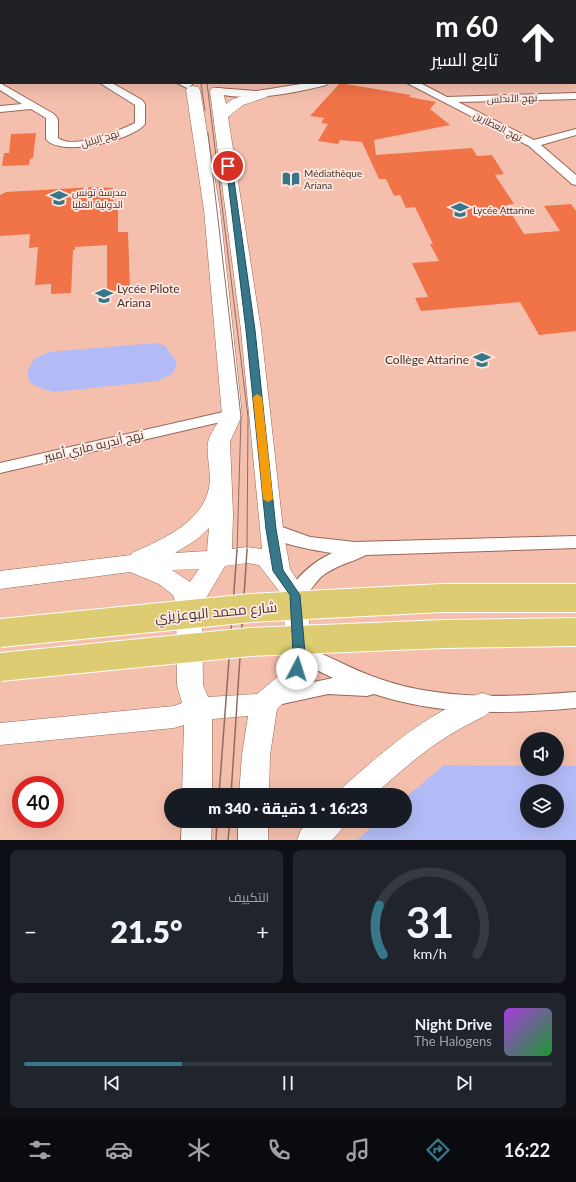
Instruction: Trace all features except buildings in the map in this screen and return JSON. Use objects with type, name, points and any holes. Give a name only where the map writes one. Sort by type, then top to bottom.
[{"type":"highway","name":"شارع محمد البوعزيزي","points":[[0,633],[251,608],[442,598],[576,598]]},
{"type":"highway","points":[[0,667],[250,642],[444,634],[576,632]]},
{"type":"street","name":"نهج البلبل","points":[[0,86],[15,93],[50,116],[53,119],[52,139],[54,142],[62,146],[70,146],[95,141],[136,127],[141,121],[140,104],[133,98],[107,84]]},
{"type":"street","points":[[187,85],[203,92],[222,87],[253,88],[286,84]]},
{"type":"street","points":[[221,115],[238,102],[262,94],[317,84]]},
{"type":"street","name":"نهج العطارين","points":[[414,84],[533,144],[576,181]]},
{"type":"street","points":[[187,85],[212,210],[232,415],[219,442],[220,547],[217,559],[189,604]]},
{"type":"street","points":[[222,87],[232,94],[262,94]]},
{"type":"street","points":[[222,87],[221,115],[251,330],[271,529],[278,571]]},
{"type":"street","name":"نهج الأندلس","points":[[447,100],[576,96]]},
{"type":"street","points":[[0,109],[33,106]]},
{"type":"street","points":[[533,144],[576,132]]},
{"type":"street","name":"نهج أندريه ماري أمبير","points":[[0,468],[232,415]]},
{"type":"street","name":"نهج أندريه ماري أمبير","points":[[187,425],[206,428],[216,433],[219,442]]},
{"type":"street","points":[[129,564],[162,549],[188,534],[199,524],[215,505],[220,485]]},
{"type":"street","points":[[271,529],[283,537],[299,542],[370,549],[576,542]]},
{"type":"street","points":[[295,595],[311,574],[326,563],[342,556],[370,549]]},
{"type":"street","points":[[0,580],[129,564],[217,559],[247,555],[266,558],[278,571],[295,595],[299,653],[297,669],[290,681],[268,701],[256,755],[254,788]]},
{"type":"street","points":[[129,564],[168,578],[184,590],[189,604],[190,685],[198,709],[197,788]]},
{"type":"street","points":[[299,653],[340,673],[388,689],[424,698],[482,704],[573,702]]},
{"type":"street","points":[[0,734],[174,717],[198,709],[268,701],[328,686],[388,689]]},
{"type":"street","points":[[362,788],[414,744],[442,725],[482,704]]},
{"type":"street","points":[[253,828],[253,840]]},
{"type":"street","points":[[312,840],[323,828]]},
{"type":"shaded area","points":[[156,343],[165,346],[177,362],[173,374],[157,381],[54,392],[35,386],[30,382],[28,376],[28,370],[34,359],[49,352]]},
{"type":"shaded area","points":[[444,765],[520,766],[520,776],[564,776],[564,766],[576,766],[576,840],[357,840],[371,828],[412,828],[412,792]]},
{"type":"tram line","points":[[201,84],[205,111]]},
{"type":"tram line","points":[[207,84],[248,417],[247,551]]},
{"type":"tram line","points":[[208,133],[241,417],[237,551]]},
{"type":"tram line","points":[[220,788],[237,550]]},
{"type":"tram line","points":[[231,788],[247,550]]},
{"type":"tram line","points":[[216,840],[217,828]]},
{"type":"tram line","points":[[228,840],[229,828]]},
{"type":"slow traffic","points":[[257,397],[268,499]]},
{"type":"place","name":"Médiathèque Ariana","points":[[291,179]]},
{"type":"place","name":"مدرسة تونس الدولية العليا","points":[[59,198]]},
{"type":"place","name":"Lycée Attarine","points":[[460,210]]},
{"type":"place","name":"Lycée Pilote Ariana","points":[[104,296]]},
{"type":"place","name":"Collège Attarine","points":[[482,360]]},
{"type":"route","points":[[228,166],[251,330],[271,529],[278,571],[295,595],[299,653],[297,669]]}]
